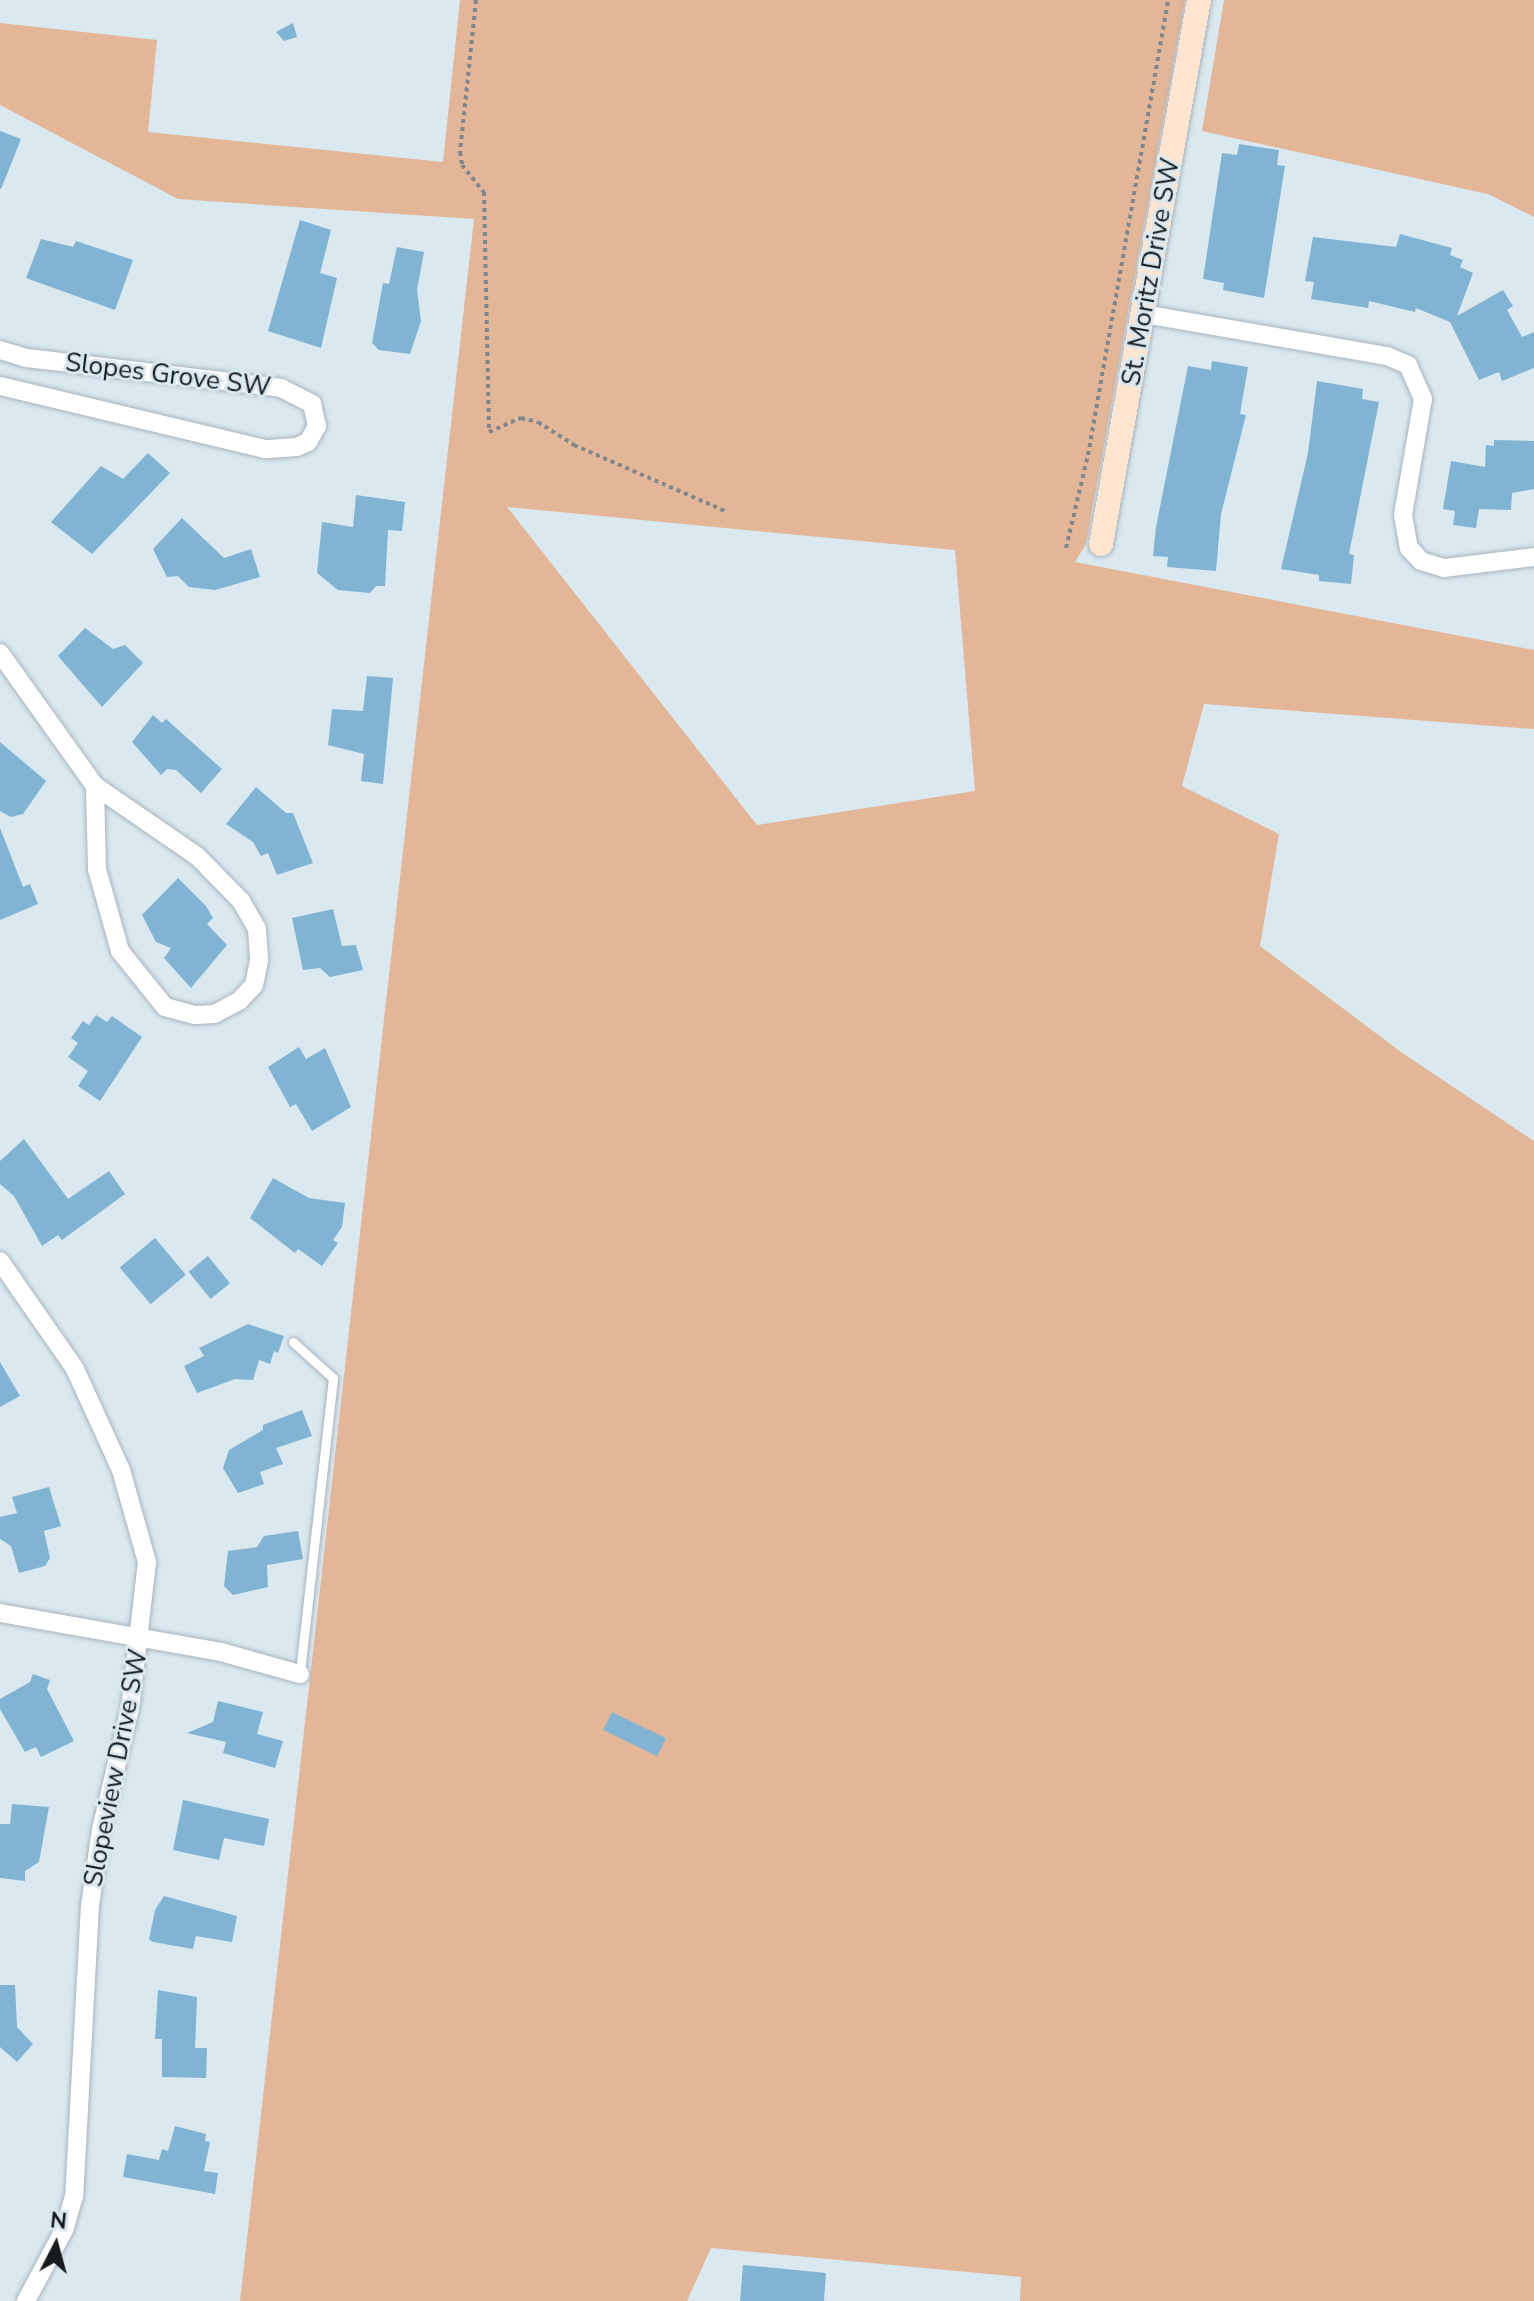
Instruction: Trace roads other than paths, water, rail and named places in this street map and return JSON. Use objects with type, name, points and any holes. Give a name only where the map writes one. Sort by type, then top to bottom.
[{"type":"street","name":"St. Moritz Drive SW","points":[[1101,544],[1199,0]]},
{"type":"street","points":[[1144,314],[1387,356],[1408,365],[1423,399],[1403,515],[1409,548],[1421,561],[1444,568],[1534,557]]},
{"type":"street","name":"Slopes Grove SW","points":[[0,350],[27,358],[281,388],[312,404],[317,426],[308,442],[297,447],[265,449],[0,386]]},
{"type":"street","points":[[0,653],[95,786],[197,856],[241,901],[257,929],[259,960],[254,985],[239,1001],[215,1014],[195,1015],[165,1007],[120,951],[97,869],[95,786]]},
{"type":"street","name":"Slopeview Drive SW","points":[[0,1261],[75,1369],[121,1470],[147,1562],[140,1637],[90,1905],[74,2196],[64,2230],[26,2301]]},
{"type":"street","points":[[0,1613],[140,1637],[300,1674]]},
{"type":"lane","points":[[293,1342],[333,1378],[300,1674]]}]
